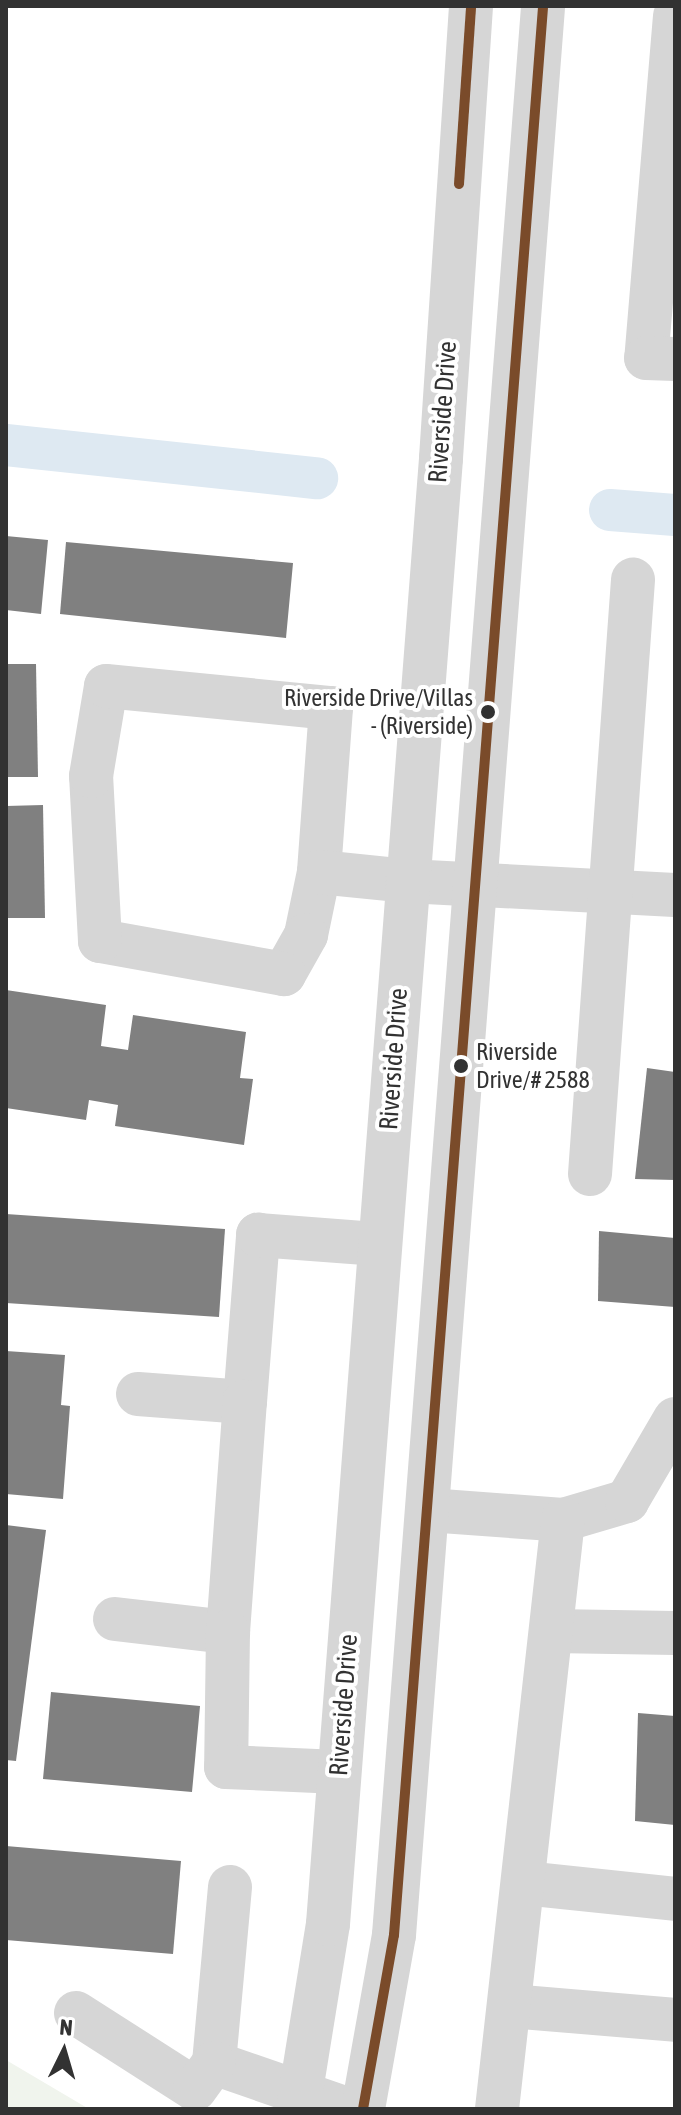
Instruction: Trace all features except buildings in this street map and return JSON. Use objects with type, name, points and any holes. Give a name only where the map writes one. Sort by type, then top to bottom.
[{"type":"street","name":"Riverside Drive","points":[[299,2100],[328,1924],[441,458],[471,6]]},
{"type":"street","points":[[363,2109],[394,1935],[543,6]]},
{"type":"street","points":[[675,16],[673,68],[646,358],[675,359]]},
{"type":"street","points":[[590,1174],[633,580]]},
{"type":"street","points":[[106,686],[331,708],[319,872],[306,935],[284,974],[100,941],[91,776],[106,686]]},
{"type":"street","points":[[319,872],[407,881],[675,895]]},
{"type":"street","points":[[339,1772],[224,1784],[228,1632],[245,1402],[258,1235],[379,1244]]},
{"type":"street","points":[[138,1394],[245,1402]]},
{"type":"street","points":[[428,1510],[563,1520],[627,1501],[675,1419]]},
{"type":"street","points":[[497,2109],[563,1520]]},
{"type":"street","points":[[115,1619],[228,1632]]},
{"type":"street","points":[[552,1631],[675,1633]]},
{"type":"street","points":[[524,1883],[675,1899]]},
{"type":"street","points":[[76,2013],[195,2089],[214,2063],[230,1887]]},
{"type":"street","points":[[510,2006],[675,2020]]},
{"type":"street","points":[[214,2063],[299,2100],[347,2109]]},
{"type":"shaded area","points":[[6,2060],[89,2109],[6,2109]]},
{"type":"waterway","points":[[6,445],[317,478]]},
{"type":"waterway","points":[[610,510],[675,515]]},
{"type":"transit line","points":[[459,184],[471,6]]},
{"type":"transit line","points":[[363,2109],[394,1935],[543,6]]},
{"type":"place","name":"Riverside Drive/Villas - (Riverside)","points":[[488,712]]},
{"type":"place","name":"Riverside Drive/# 2588","points":[[461,1066]]}]
